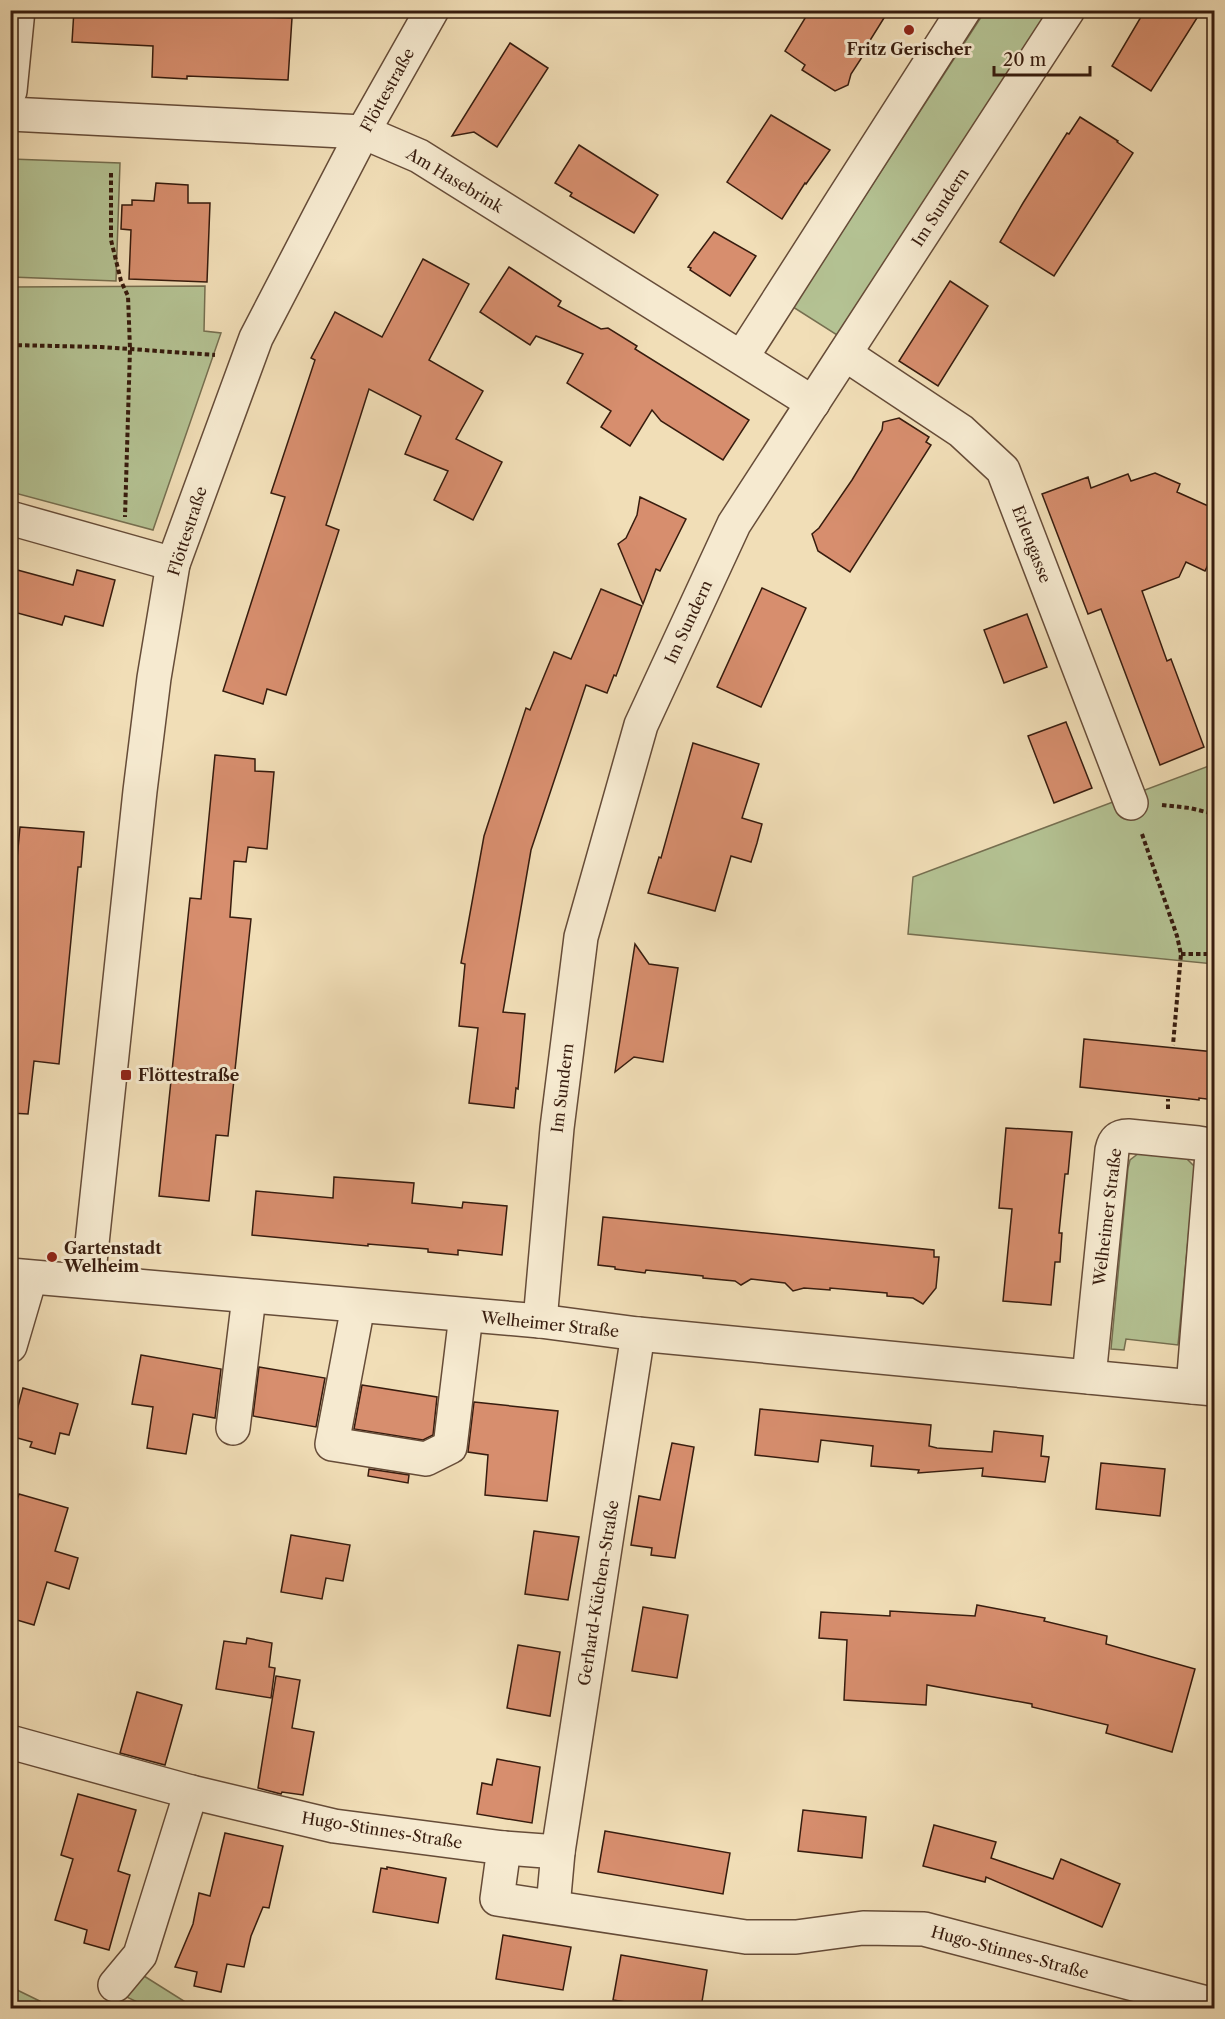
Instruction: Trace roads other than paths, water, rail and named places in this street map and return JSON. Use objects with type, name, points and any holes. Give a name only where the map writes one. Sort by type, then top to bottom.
[{"type":"street","points":[[10,90],[18,10]]},
{"type":"street","name":"Flöttestraße","points":[[88,1281],[140,791],[154,678],[174,564],[256,338],[363,132],[432,10]]},
{"type":"street","points":[[742,357],[964,10]]},
{"type":"street","name":"Im Sundern","points":[[540,1322],[557,1128],[581,937],[641,725],[734,524],[1068,10]]},
{"type":"street","name":"Am Hasebrink","points":[[10,114],[363,132],[419,156],[813,403]]},
{"type":"street","name":"Erlengasse","points":[[845,354],[961,431],[1003,470],[1131,802]]},
{"type":"street","points":[[10,518],[174,564]]},
{"type":"street","name":"Welheimer Straße","points":[[20,1276],[466,1315],[638,1334],[1204,1388],[1212,1154],[1204,1144],[1128,1136],[1122,1136],[1116,1140],[1112,1150],[1089,1377]]},
{"type":"street","points":[[10,1346],[20,1276]]},
{"type":"street","points":[[233,1428],[249,1296]]},
{"type":"street","points":[[358,1306],[332,1444],[426,1459],[450,1447],[466,1315]]},
{"type":"street","name":"Gerhard-Küchen-Straße","points":[[558,1852],[638,1334]]},
{"type":"street","name":"Hugo-Stinnes-Straße","points":[[10,1742],[191,1792],[334,1826],[504,1848],[558,1852]]},
{"type":"street","points":[[115,1985],[140,1955],[191,1792]]},
{"type":"street","name":"Hugo-Stinnes-Straße","points":[[504,1848],[497,1899],[746,1937],[796,1937],[863,1928],[924,1929],[1215,2005]]},
{"type":"street","points":[[553,1907],[558,1852]]},
{"type":"place","name":"Fritz Gerischer","points":[[909,30]]},
{"type":"place","name":"Flöttestraße","points":[[126,1075]]},
{"type":"place","name":"Gartenstadt Welheim","points":[[52,1257]]}]
